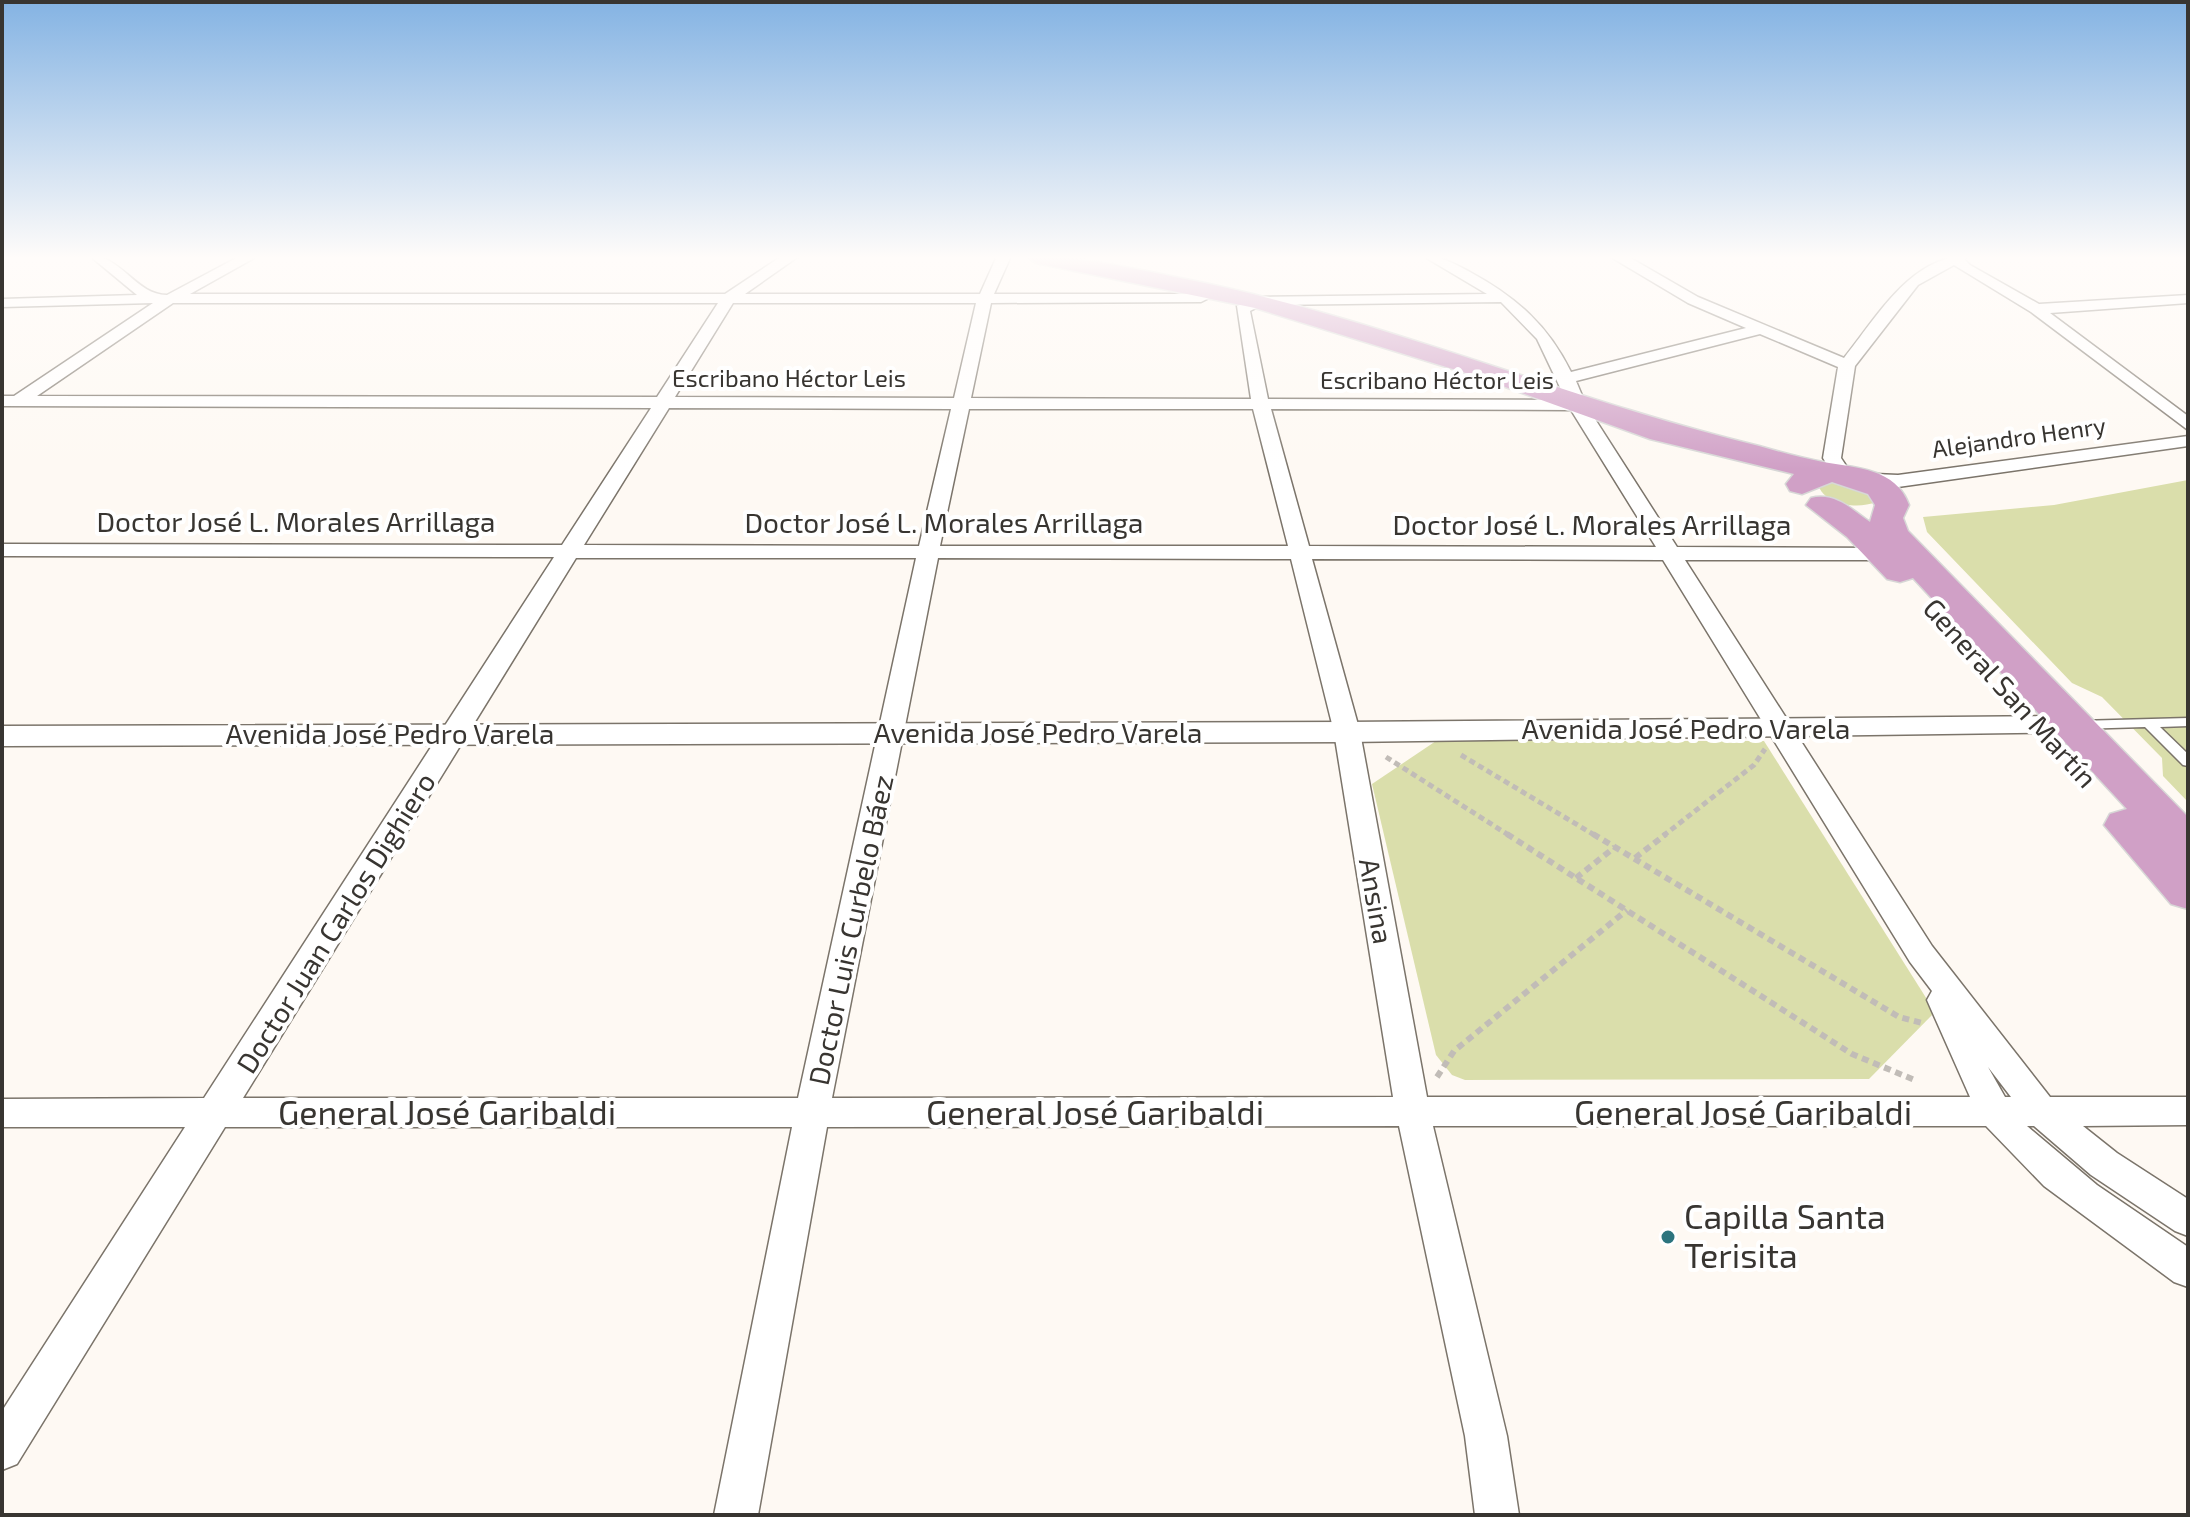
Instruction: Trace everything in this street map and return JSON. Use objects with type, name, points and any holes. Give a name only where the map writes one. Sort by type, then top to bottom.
[{"type":"highway","points":[[1344,327],[1479,368],[1751,466],[1831,485],[1866,513],[1890,507]]},
{"type":"highway","name":"General San Martín","points":[[1831,485],[1885,554],[2056,725],[2188,846]]},
{"type":"highway","name":"General San Martín","points":[[1890,507],[1886,518],[1892,535],[2056,725],[2188,892]]},
{"type":"street","points":[[7,404],[127,327]]},
{"type":"street","name":"Doctor Juan Carlos Dighiero","points":[[2,1449],[711,327]]},
{"type":"street","name":"Doctor Luis Curbelo Báez","points":[[736,1515],[812,1113],[928,553],[978,327]]},
{"type":"street","name":"Ansina","points":[[1246,327],[1261,405],[1347,732],[1413,1113],[1486,1436],[1497,1515]]},
{"type":"street","points":[[1536,327],[1567,378],[1577,405],[1921,954],[2043,1113],[2104,1164],[2188,1219]]},
{"type":"street","points":[[1749,327],[1847,365]]},
{"type":"street","points":[[1831,485],[1832,458],[1847,365],[1877,327]]},
{"type":"street","points":[[2059,327],[2188,425]]},
{"type":"street","points":[[1567,378],[1756,330]]},
{"type":"street","name":"Escribano Héctor Leis","points":[[7,404],[1577,405]]},
{"type":"street","name":"Alejandro Henry","points":[[1831,485],[1943,476],[2188,441]]},
{"type":"street","name":"Alejandro Henry","points":[[1890,507],[1914,492],[2188,453]]},
{"type":"street","name":"Doctor José L. Morales Arrillaga","points":[[2,550],[1885,554]]},
{"type":"street","name":"Avenida José Pedro Varela","points":[[2,736],[1347,732],[2056,725]]},
{"type":"street","points":[[1921,954],[1995,1112],[2024,1145],[2072,1186],[2188,1269]]},
{"type":"street","name":"General José Garibaldi","points":[[2,1113],[2188,1111]]},
{"type":"lane","points":[[2056,725],[2188,722]]},
{"type":"lane","points":[[2148,723],[2188,762]]},
{"type":"path","points":[[1635,859],[1754,765],[1779,729]]},
{"type":"path","points":[[1421,731],[1899,1017],[1958,1033]]},
{"type":"path","points":[[1347,732],[1852,1054],[1924,1083]]},
{"type":"path","points":[[1576,878],[1615,847]]},
{"type":"path","points":[[1413,1113],[1454,1051],[1627,910]]},
{"type":"green space","points":[[2188,480],[2188,802],[2163,776],[2162,758],[2102,697],[2072,683],[1927,532],[1923,517],[2054,505]]},
{"type":"green space","points":[[1834,481],[1861,485],[1876,502],[1853,505],[1836,502],[1819,487]]},
{"type":"green space","points":[[1436,741],[1764,741],[1935,1012],[1869,1079],[1465,1080],[1452,1075],[1436,1055],[1372,784]]},
{"type":"place","name":"Capilla Santa Terisita","points":[[1668,1237]]}]
